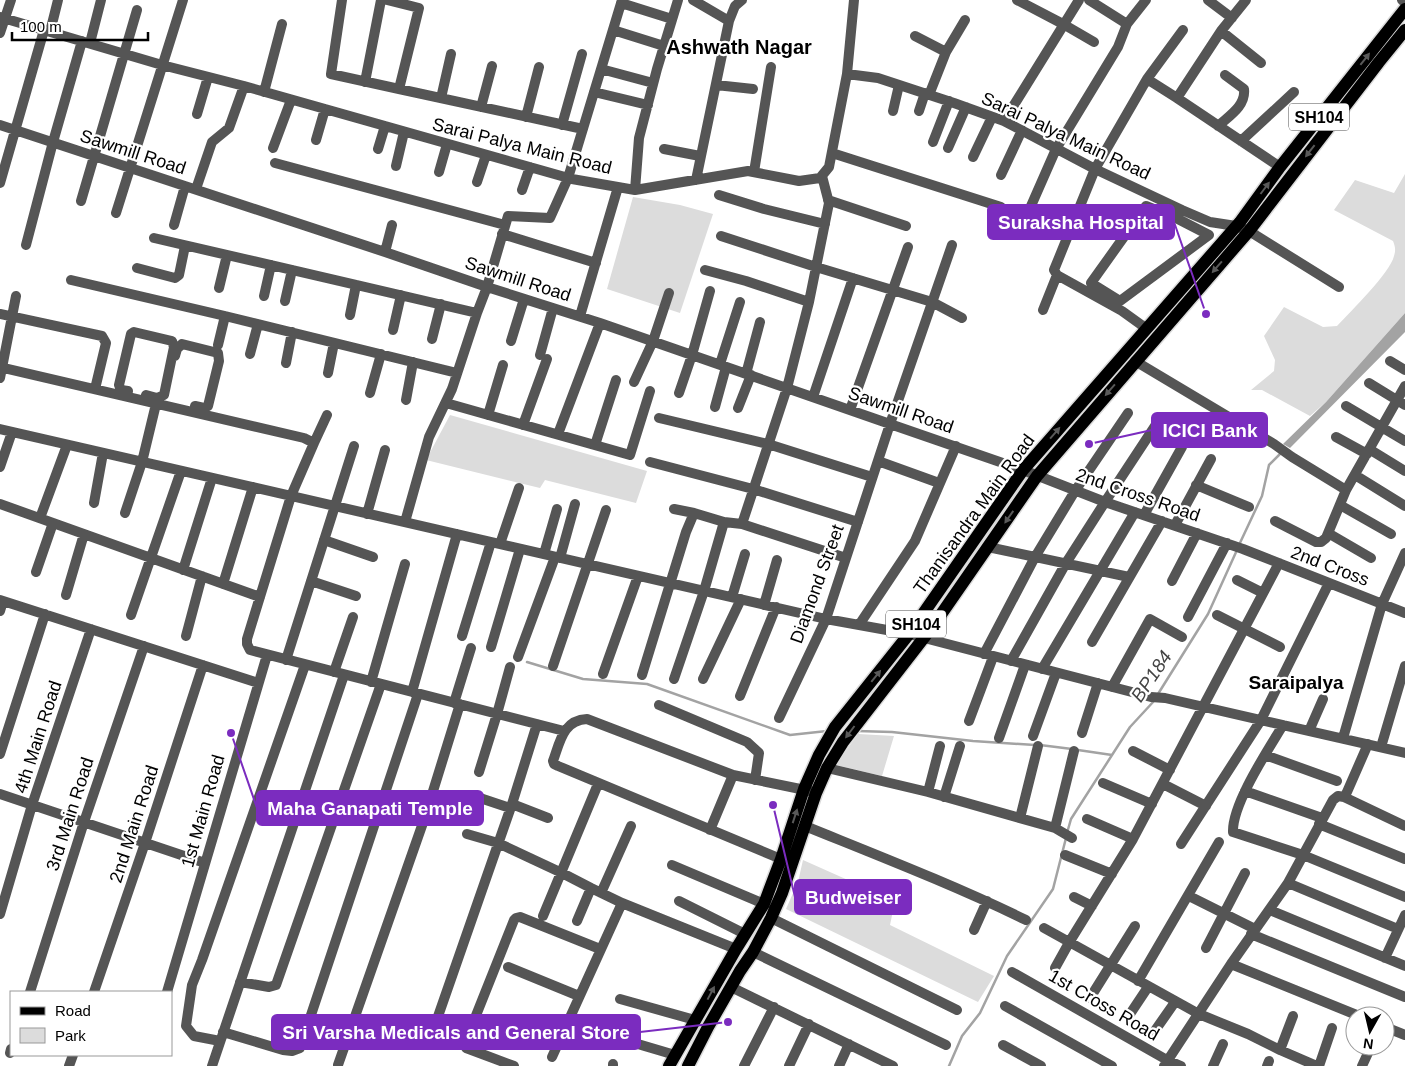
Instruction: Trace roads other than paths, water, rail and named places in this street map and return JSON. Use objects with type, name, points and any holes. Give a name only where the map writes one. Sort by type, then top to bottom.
[{"type":"main road","name":"Thanisandra Main Road","points":[[672,1061],[764,904],[810,791],[820,755],[836,727],[909,634],[1023,470],[1236,226],[1280,167],[1405,9]]},
{"type":"main road","name":"Thanisandra Main Road","points":[[688,1066],[771,918],[805,826],[810,791],[843,742],[923,638],[1037,476],[1249,231],[1405,30]]},
{"type":"street","points":[[0,33],[2,18],[11,0]]},
{"type":"street","points":[[0,183],[15,130],[58,0]]},
{"type":"street","points":[[26,245],[53,142],[101,0]]},
{"type":"street","points":[[116,213],[183,0]]},
{"type":"street","points":[[342,0],[331,74],[583,129]]},
{"type":"street","points":[[365,82],[381,0]]},
{"type":"street","points":[[386,0],[419,8],[399,89]]},
{"type":"street","points":[[635,190],[639,138],[678,0]]},
{"type":"street","points":[[693,0],[729,21]]},
{"type":"street","points":[[696,180],[729,21],[735,6],[742,0]]},
{"type":"street","points":[[742,524],[787,388],[810,302],[829,203],[822,176],[830,167],[847,74],[854,0]]},
{"type":"street","points":[[1017,0],[1094,42]]},
{"type":"street","points":[[1004,121],[1078,0]]},
{"type":"street","points":[[1089,0],[1127,24]]},
{"type":"street","points":[[1020,231],[1056,149],[1118,47],[1127,24],[1146,0]]},
{"type":"street","points":[[1208,0],[1232,18]]},
{"type":"street","points":[[1177,98],[1221,31],[1246,0]]},
{"type":"street","points":[[405,522],[429,437],[446,403],[488,287],[508,216],[550,218],[568,178],[621,2],[672,19]]},
{"type":"street","points":[[81,202],[137,10]]},
{"type":"street","name":"Sarai Palya Main Road","points":[[2,18],[162,65],[244,86],[568,178],[635,190],[748,171],[799,181],[820,178],[822,176]]},
{"type":"street","points":[[919,111],[946,52],[965,20]]},
{"type":"street","points":[[264,92],[282,24]]},
{"type":"street","points":[[613,30],[664,46]]},
{"type":"street","points":[[1147,328],[1122,311],[1057,275],[1054,270],[1096,169],[1147,79],[1183,30]]},
{"type":"street","points":[[1221,31],[1260,63]]},
{"type":"street","points":[[915,36],[946,52]]},
{"type":"street","points":[[441,98],[451,54]]},
{"type":"street","points":[[562,125],[582,54]]},
{"type":"street","points":[[481,107],[492,66]]},
{"type":"street","points":[[526,117],[539,67]]},
{"type":"street","points":[[754,172],[771,68]]},
{"type":"street","points":[[601,69],[654,83]]},
{"type":"street","name":"Sarai Palya Main Road","points":[[847,74],[878,78],[1004,121],[1096,169],[1157,197],[1179,214],[1236,226],[1249,231],[1339,287]]},
{"type":"street","points":[[1218,126],[1242,104],[1244,96],[1244,89],[1225,75]]},
{"type":"street","points":[[197,114],[208,77]]},
{"type":"street","points":[[1147,79],[1280,167]]},
{"type":"street","points":[[716,84],[753,90]]},
{"type":"street","points":[[893,111],[899,85]]},
{"type":"street","points":[[196,189],[212,142],[229,128],[244,86]]},
{"type":"street","points":[[594,92],[648,105]]},
{"type":"street","points":[[1241,141],[1294,92]]},
{"type":"street","points":[[274,148],[291,100]]},
{"type":"street","points":[[933,142],[949,101]]},
{"type":"street","points":[[948,148],[966,107]]},
{"type":"street","points":[[316,140],[325,110]]},
{"type":"street","points":[[973,157],[992,117]]},
{"type":"street","name":"Sawmill Road","points":[[0,125],[580,316],[1023,470]]},
{"type":"street","points":[[378,149],[384,126]]},
{"type":"street","points":[[1000,175],[1022,130]]},
{"type":"street","points":[[396,166],[404,132]]},
{"type":"street","points":[[439,172],[447,144]]},
{"type":"street","points":[[664,149],[700,156]]},
{"type":"street","points":[[832,153],[1001,207]]},
{"type":"street","points":[[477,182],[486,154]]},
{"type":"street","points":[[275,163],[504,230],[596,263]]},
{"type":"street","points":[[522,190],[530,167]]},
{"type":"street","points":[[174,225],[185,186]]},
{"type":"street","points":[[580,316],[618,187]]},
{"type":"street","points":[[719,195],[764,209],[825,224]]},
{"type":"street","points":[[1150,208],[1157,197]]},
{"type":"street","points":[[828,200],[906,226]]},
{"type":"street","points":[[1146,206],[1179,214],[1209,235],[1120,301],[1091,283],[1146,206]]},
{"type":"street","points":[[1202,230],[1210,222]]},
{"type":"street","points":[[385,252],[392,225]]},
{"type":"street","points":[[720,236],[932,302],[962,318]]},
{"type":"street","points":[[154,238],[477,313]]},
{"type":"street","points":[[858,522],[952,245]]},
{"type":"street","points":[[137,268],[175,278],[179,275],[186,246]]},
{"type":"street","points":[[850,410],[908,247]]},
{"type":"street","points":[[219,288],[228,255]]},
{"type":"street","points":[[264,296],[271,265]]},
{"type":"street","points":[[285,300],[292,270]]},
{"type":"street","points":[[704,270],[746,281],[810,302]]},
{"type":"street","points":[[1043,310],[1057,275]]},
{"type":"street","points":[[813,397],[853,278]]},
{"type":"street","points":[[71,280],[457,373]]},
{"type":"street","points":[[350,315],[356,285]]},
{"type":"street","points":[[678,393],[692,355],[710,291]]},
{"type":"street","points":[[634,382],[652,341],[669,293]]},
{"type":"street","points":[[393,330],[401,295]]},
{"type":"street","points":[[0,378],[16,296]]},
{"type":"street","points":[[511,341],[524,299]]},
{"type":"street","points":[[715,407],[723,366],[740,302]]},
{"type":"street","points":[[432,338],[441,304]]},
{"type":"street","points":[[523,424],[544,357],[553,308]]},
{"type":"street","points":[[0,314],[102,336],[106,343],[95,389]]},
{"type":"street","points":[[218,346],[225,316]]},
{"type":"street","points":[[738,408],[749,374],[760,322]]},
{"type":"street","points":[[558,434],[600,323]]},
{"type":"street","points":[[250,354],[258,324]]},
{"type":"street","points":[[1,367],[95,389],[127,394],[157,398],[164,395],[174,347],[172,341],[134,332],[131,334],[120,385],[121,390],[127,394],[156,404],[195,409],[204,408],[208,406],[219,361],[218,353],[182,344],[177,349],[166,394],[169,400],[195,409],[304,438],[314,443]]},
{"type":"street","points":[[286,363],[292,332]]},
{"type":"street","points":[[328,373],[334,343]]},
{"type":"street","points":[[370,393],[382,354]]},
{"type":"street","points":[[1135,361],[1274,444],[1292,458],[1346,490]]},
{"type":"street","points":[[1390,361],[1405,370]]},
{"type":"street","points":[[406,400],[413,362]]},
{"type":"street","points":[[488,415],[503,365]]},
{"type":"street","points":[[595,445],[616,380]]},
{"type":"street","points":[[1369,383],[1401,402]]},
{"type":"street","points":[[1275,521],[1316,542],[1321,542],[1326,538],[1346,490],[1382,427],[1401,402],[1405,386]]},
{"type":"street","points":[[446,403],[630,455],[650,392]]},
{"type":"street","points":[[125,513],[142,462],[156,404]]},
{"type":"street","points":[[1346,406],[1405,441]]},
{"type":"street","points":[[969,720],[989,655],[1035,557],[1075,491],[1128,413]]},
{"type":"street","points":[[327,415],[291,496],[247,639],[250,650],[564,731]]},
{"type":"street","points":[[659,418],[768,444],[872,477]]},
{"type":"street","points":[[1011,661],[1066,563],[1155,426]]},
{"type":"street","points":[[0,429],[826,619],[909,634],[1151,697],[1165,698],[1405,753]]},
{"type":"street","points":[[0,467],[12,432]]},
{"type":"street","points":[[1336,437],[1405,472]]},
{"type":"street","points":[[40,518],[67,445]]},
{"type":"street","points":[[286,660],[354,446]]},
{"type":"street","points":[[859,625],[915,541],[956,446]]},
{"type":"street","points":[[1042,669],[1100,570],[1182,446]]},
{"type":"street","points":[[367,514],[385,450]]},
{"type":"street","points":[[94,503],[102,453]]},
{"type":"street","points":[[1174,526],[1210,458]]},
{"type":"street","points":[[878,461],[939,483]]},
{"type":"street","name":"Diamond Street","points":[[650,462],[753,489],[858,522],[826,619],[779,718]]},
{"type":"street","name":"2nd Cross Road","points":[[1023,470],[1104,502],[1235,546]]},
{"type":"street","points":[[131,615],[182,471]]},
{"type":"street","points":[[1355,475],[1405,506]]},
{"type":"street","points":[[183,570],[212,478]]},
{"type":"street","points":[[1196,485],[1249,507]]},
{"type":"street","points":[[222,584],[253,487]]},
{"type":"street","points":[[462,636],[496,543],[519,488]]},
{"type":"street","points":[[0,504],[260,597]]},
{"type":"street","points":[[518,657],[553,556],[575,504]]},
{"type":"street","points":[[1340,505],[1391,534]]},
{"type":"street","points":[[553,556],[557,509]]},
{"type":"street","points":[[553,666],[606,510]]},
{"type":"street","points":[[674,510],[694,513],[724,522],[742,524],[846,558]]},
{"type":"street","points":[[642,675],[686,532],[694,513]]},
{"type":"street","points":[[1092,642],[1162,521]]},
{"type":"street","points":[[674,678],[704,591],[724,522]]},
{"type":"street","points":[[36,572],[53,523]]},
{"type":"street","points":[[1172,581],[1197,533]]},
{"type":"street","points":[[1328,533],[1371,558]]},
{"type":"street","points":[[66,595],[84,534]]},
{"type":"street","points":[[305,664],[192,985],[186,1026],[194,1036],[222,1037],[292,1051],[300,1048],[415,693],[457,534]]},
{"type":"street","points":[[324,540],[374,557]]},
{"type":"street","points":[[988,546],[1129,577]]},
{"type":"street","points":[[1188,617],[1235,546]]},
{"type":"street","name":"2nd Cross","points":[[1235,546],[1405,613]]},
{"type":"street","points":[[491,646],[520,549]]},
{"type":"street","points":[[1342,738],[1382,604],[1401,571],[1405,553]]},
{"type":"street","points":[[703,679],[736,598],[745,554]]},
{"type":"street","points":[[764,605],[777,560]]},
{"type":"street","points":[[240,982],[269,986],[276,985],[376,683],[405,564]]},
{"type":"street","points":[[1055,968],[1133,839],[1279,564]]},
{"type":"street","points":[[186,636],[202,576]]},
{"type":"street","points":[[603,674],[638,576]]},
{"type":"street","points":[[1237,580],[1263,593]]},
{"type":"street","points":[[311,581],[356,596]]},
{"type":"street","points":[[1181,844],[1261,720],[1330,583]]},
{"type":"street","points":[[1,604],[45,614],[258,683]]},
{"type":"street","points":[[740,696],[776,607]]},
{"type":"street","points":[[0,754],[45,614]]},
{"type":"street","points":[[1217,615],[1280,647]]},
{"type":"street","points":[[212,1066],[339,673],[353,617]]},
{"type":"street","points":[[1112,687],[1150,618],[1182,637]]},
{"type":"street","name":"4th Main Road","points":[[0,914],[32,805],[91,629]]},
{"type":"street","name":"3rd Main Road","points":[[30,991],[84,822],[144,646]]},
{"type":"street","points":[[338,1065],[425,817],[457,704],[470,648]]},
{"type":"street","name":"1st Main Road","points":[[167,991],[267,655]]},
{"type":"street","name":"2nd Main Road","points":[[94,991],[203,665]]},
{"type":"street","points":[[999,738],[1025,665]]},
{"type":"street","points":[[1381,747],[1405,666]]},
{"type":"street","points":[[479,772],[510,667]]},
{"type":"street","points":[[1033,736],[1056,673]]},
{"type":"street","points":[[1082,733],[1098,683]]},
{"type":"street","points":[[1309,731],[1323,700]]},
{"type":"street","points":[[659,705],[747,742],[759,753],[755,780]]},
{"type":"street","points":[[781,860],[554,764],[553,761],[564,731],[579,719],[587,719],[733,775],[810,791]]},
{"type":"street","points":[[435,1025],[511,806],[537,724]]},
{"type":"street","points":[[1282,725],[1245,791],[1232,823],[1233,832],[1303,855],[1405,897]]},
{"type":"street","points":[[1344,797],[1348,792],[1368,744]]},
{"type":"street","points":[[928,792],[940,746]]},
{"type":"street","points":[[944,797],[960,746]]},
{"type":"street","points":[[1020,818],[1038,746]]},
{"type":"street","points":[[1055,828],[1074,751]]},
{"type":"street","points":[[1133,751],[1170,770]]},
{"type":"street","points":[[1265,755],[1337,781]]},
{"type":"street","points":[[826,768],[928,792],[1020,818],[1055,828],[1072,838]]},
{"type":"street","points":[[710,830],[733,775]]},
{"type":"street","points":[[1103,783],[1152,804]]},
{"type":"street","points":[[543,916],[598,784]]},
{"type":"street","points":[[1162,784],[1206,806]]},
{"type":"street","points":[[1245,791],[1320,821],[1405,859]]},
{"type":"street","points":[[0,794],[205,863]]},
{"type":"street","points":[[1166,1063],[1231,964],[1288,883],[1333,800],[1338,796],[1344,797],[1405,826]]},
{"type":"street","points":[[477,797],[548,818]]},
{"type":"street","points":[[1087,819],[1133,839]]},
{"type":"street","points":[[601,893],[631,826]]},
{"type":"street","points":[[805,826],[987,901],[1026,920]]},
{"type":"street","points":[[467,834],[498,843],[562,872],[622,903],[736,949]]},
{"type":"street","points":[[1138,981],[1219,842]]},
{"type":"street","points":[[1066,855],[1112,874]]},
{"type":"street","points":[[672,865],[764,904]]},
{"type":"street","points":[[1206,948],[1245,873]]},
{"type":"street","points":[[1288,883],[1398,929]]},
{"type":"street","points":[[577,921],[591,888]]},
{"type":"street","points":[[1074,896],[1092,906]]},
{"type":"street","points":[[1189,896],[1253,932],[1405,997]]},
{"type":"street","points":[[679,901],[745,934]]},
{"type":"street","points":[[974,930],[987,901]]},
{"type":"street","points":[[552,1057],[622,903]]},
{"type":"street","points":[[1270,910],[1405,966]]},
{"type":"street","points":[[1385,958],[1405,915]]},
{"type":"street","points":[[473,1023],[516,918],[520,917],[600,950]]},
{"type":"street","points":[[771,918],[957,1010]]},
{"type":"street","points":[[1090,998],[1136,926]]},
{"type":"street","points":[[1044,928],[1175,1002],[1318,1066],[1332,1028]]},
{"type":"street","points":[[752,952],[946,1045]]},
{"type":"street","points":[[1231,964],[1345,1010]]},
{"type":"street","points":[[508,967],[579,996]]},
{"type":"street","name":"1st Cross Road","points":[[1012,972],[1166,1063],[1181,1066]]},
{"type":"street","points":[[1128,1017],[1148,986]]},
{"type":"street","points":[[731,987],[774,1006],[886,1064]]},
{"type":"street","points":[[620,999],[695,1020]]},
{"type":"street","points":[[1154,1032],[1175,1002]]},
{"type":"street","points":[[744,1066],[774,1006]]},
{"type":"street","points":[[1005,1006],[1112,1066]]},
{"type":"street","points":[[1280,1050],[1293,1016]]},
{"type":"street","points":[[789,1066],[808,1024]]},
{"type":"street","points":[[604,1034],[672,1061]]},
{"type":"street","points":[[839,1066],[850,1044]]},
{"type":"street","points":[[1213,1066],[1224,1044]]},
{"type":"street","points":[[1003,1045],[1041,1066]]},
{"type":"street","points":[[466,1048],[514,1066]]},
{"type":"waterway","name":"BP184","points":[[1239,545],[1262,496],[1269,465],[1281,453]]},
{"type":"waterway","name":"BP184","points":[[1158,694],[1208,614],[1237,550]]},
{"type":"waterway","points":[[527,662],[583,679],[647,684],[790,735],[827,731]]},
{"type":"waterway","name":"BP184","points":[[1067,833],[1071,819],[1130,727],[1154,701]]},
{"type":"waterway","points":[[857,731],[892,732],[973,741],[1035,745]]},
{"type":"waterway","points":[[1040,745],[1072,749]]},
{"type":"waterway","points":[[1078,750],[1112,755]]},
{"type":"waterway","name":"BP184","points":[[949,1066],[962,1036],[980,1013],[1007,956],[1053,889],[1066,838]]},
{"type":"place","name":"Suraksha Hospital","points":[[1206,314]]},
{"type":"place","name":"ICICI Bank","points":[[1089,444]]},
{"type":"place","name":"Maha Ganapati Temple","points":[[231,733]]},
{"type":"place","name":"Budweiser","points":[[773,805]]},
{"type":"place","name":"Sri Varsha Medicals and General Store","points":[[728,1022]]},
{"type":"district","name":"Ashwath Nagar","points":[[739,47]]},
{"type":"district","name":"Saraipalya","points":[[1296,682]]}]
